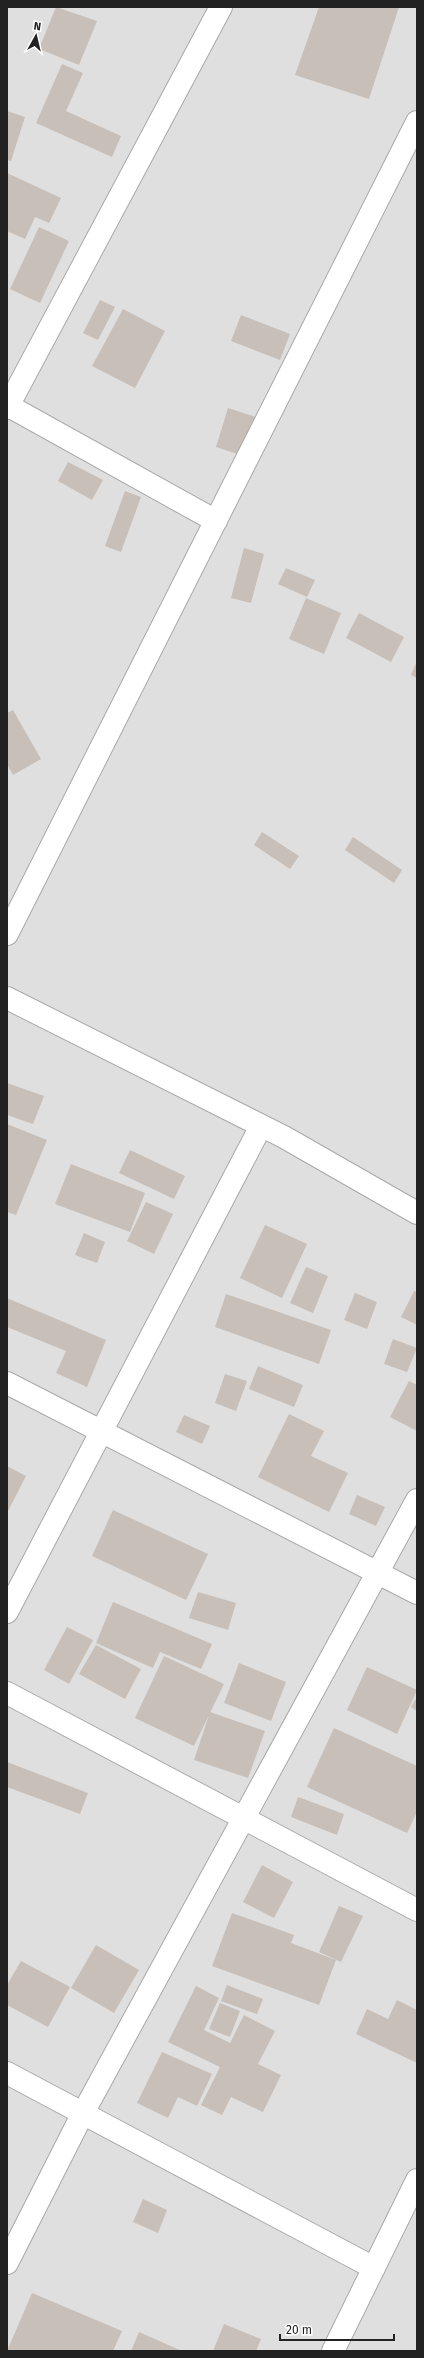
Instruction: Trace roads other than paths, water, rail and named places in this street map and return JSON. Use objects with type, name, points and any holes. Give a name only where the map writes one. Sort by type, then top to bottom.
[{"type":"street","points":[[216,521],[7,406],[221,7]]},
{"type":"street","points":[[7,934],[417,122]]},
{"type":"street","points":[[7,998],[261,1126],[417,1213]]},
{"type":"street","points":[[7,1612],[261,1126]]},
{"type":"street","points":[[7,1383],[417,1593]]},
{"type":"street","points":[[7,2263],[82,2113],[417,1500]]},
{"type":"street","points":[[7,1693],[417,1910]]},
{"type":"street","points":[[7,2073],[374,2268]]},
{"type":"street","points":[[333,2351],[417,2180]]}]
